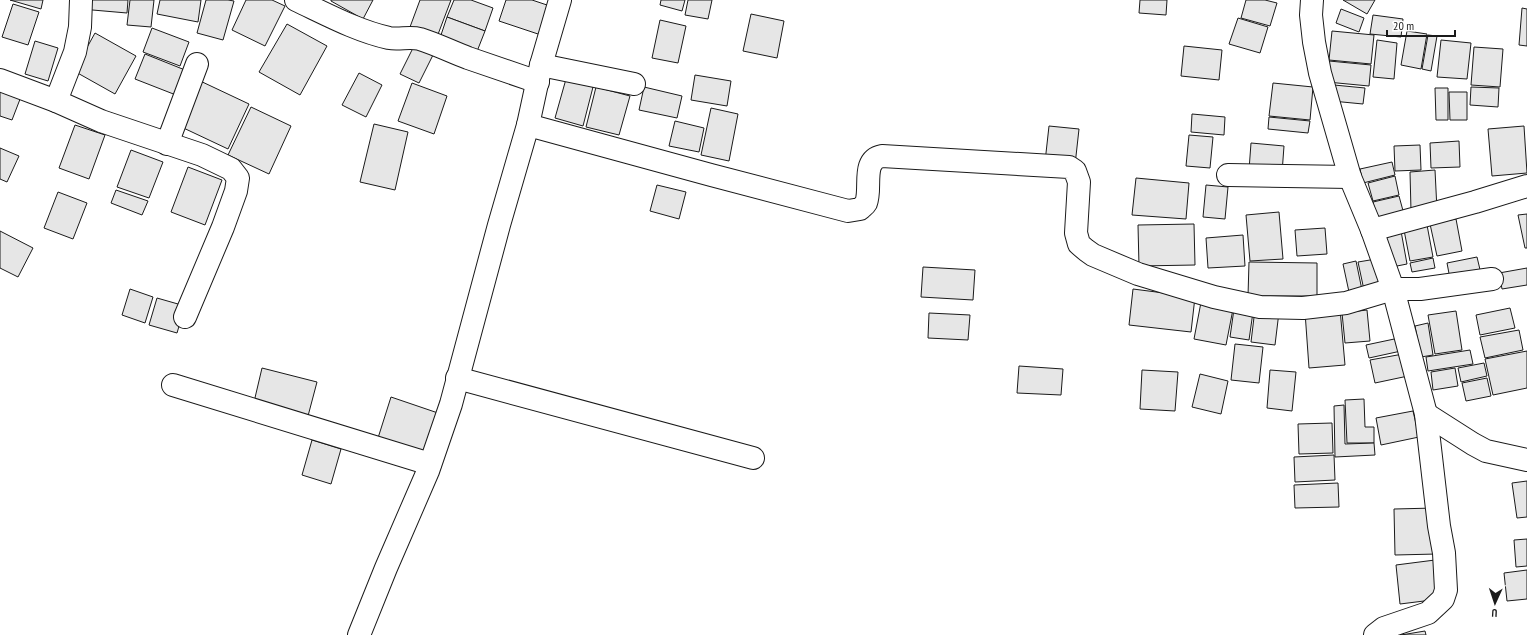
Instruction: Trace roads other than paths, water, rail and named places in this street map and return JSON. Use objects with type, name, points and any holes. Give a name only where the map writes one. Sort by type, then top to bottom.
[{"type":"street","points":[[56,101],[75,52],[80,28],[81,0]]},
{"type":"street","points":[[296,0],[347,24],[381,36],[401,39],[408,37],[419,38],[468,58],[539,73],[634,84]]},
{"type":"street","points":[[360,635],[386,568],[430,464],[451,404],[500,218],[528,125],[539,73],[560,0]]},
{"type":"street","points":[[1312,0],[1311,14],[1313,35],[1320,73],[1350,177],[1372,230],[1393,289],[1426,414],[1439,526],[1444,553],[1446,594],[1444,599],[1428,613],[1384,628],[1375,635]]},
{"type":"street","points":[[167,144],[197,64]]},
{"type":"street","points":[[0,80],[56,101],[101,121],[202,155],[231,169],[238,178],[236,191],[223,227],[185,317]]},
{"type":"street","points":[[528,125],[848,211],[860,209],[867,202],[870,168],[872,161],[876,157],[882,156],[1070,166],[1075,171],[1079,182],[1076,233],[1078,244],[1093,255],[1138,274],[1214,297],[1260,307],[1303,308],[1346,303],[1393,289],[1420,289],[1492,278]]},
{"type":"street","points":[[1228,175],[1350,177]]},
{"type":"street","points":[[1372,230],[1476,202],[1527,186]]},
{"type":"street","points":[[457,378],[753,458]]},
{"type":"street","points":[[173,385],[430,464]]},
{"type":"street","points":[[1426,414],[1472,444],[1486,451],[1527,460]]}]
